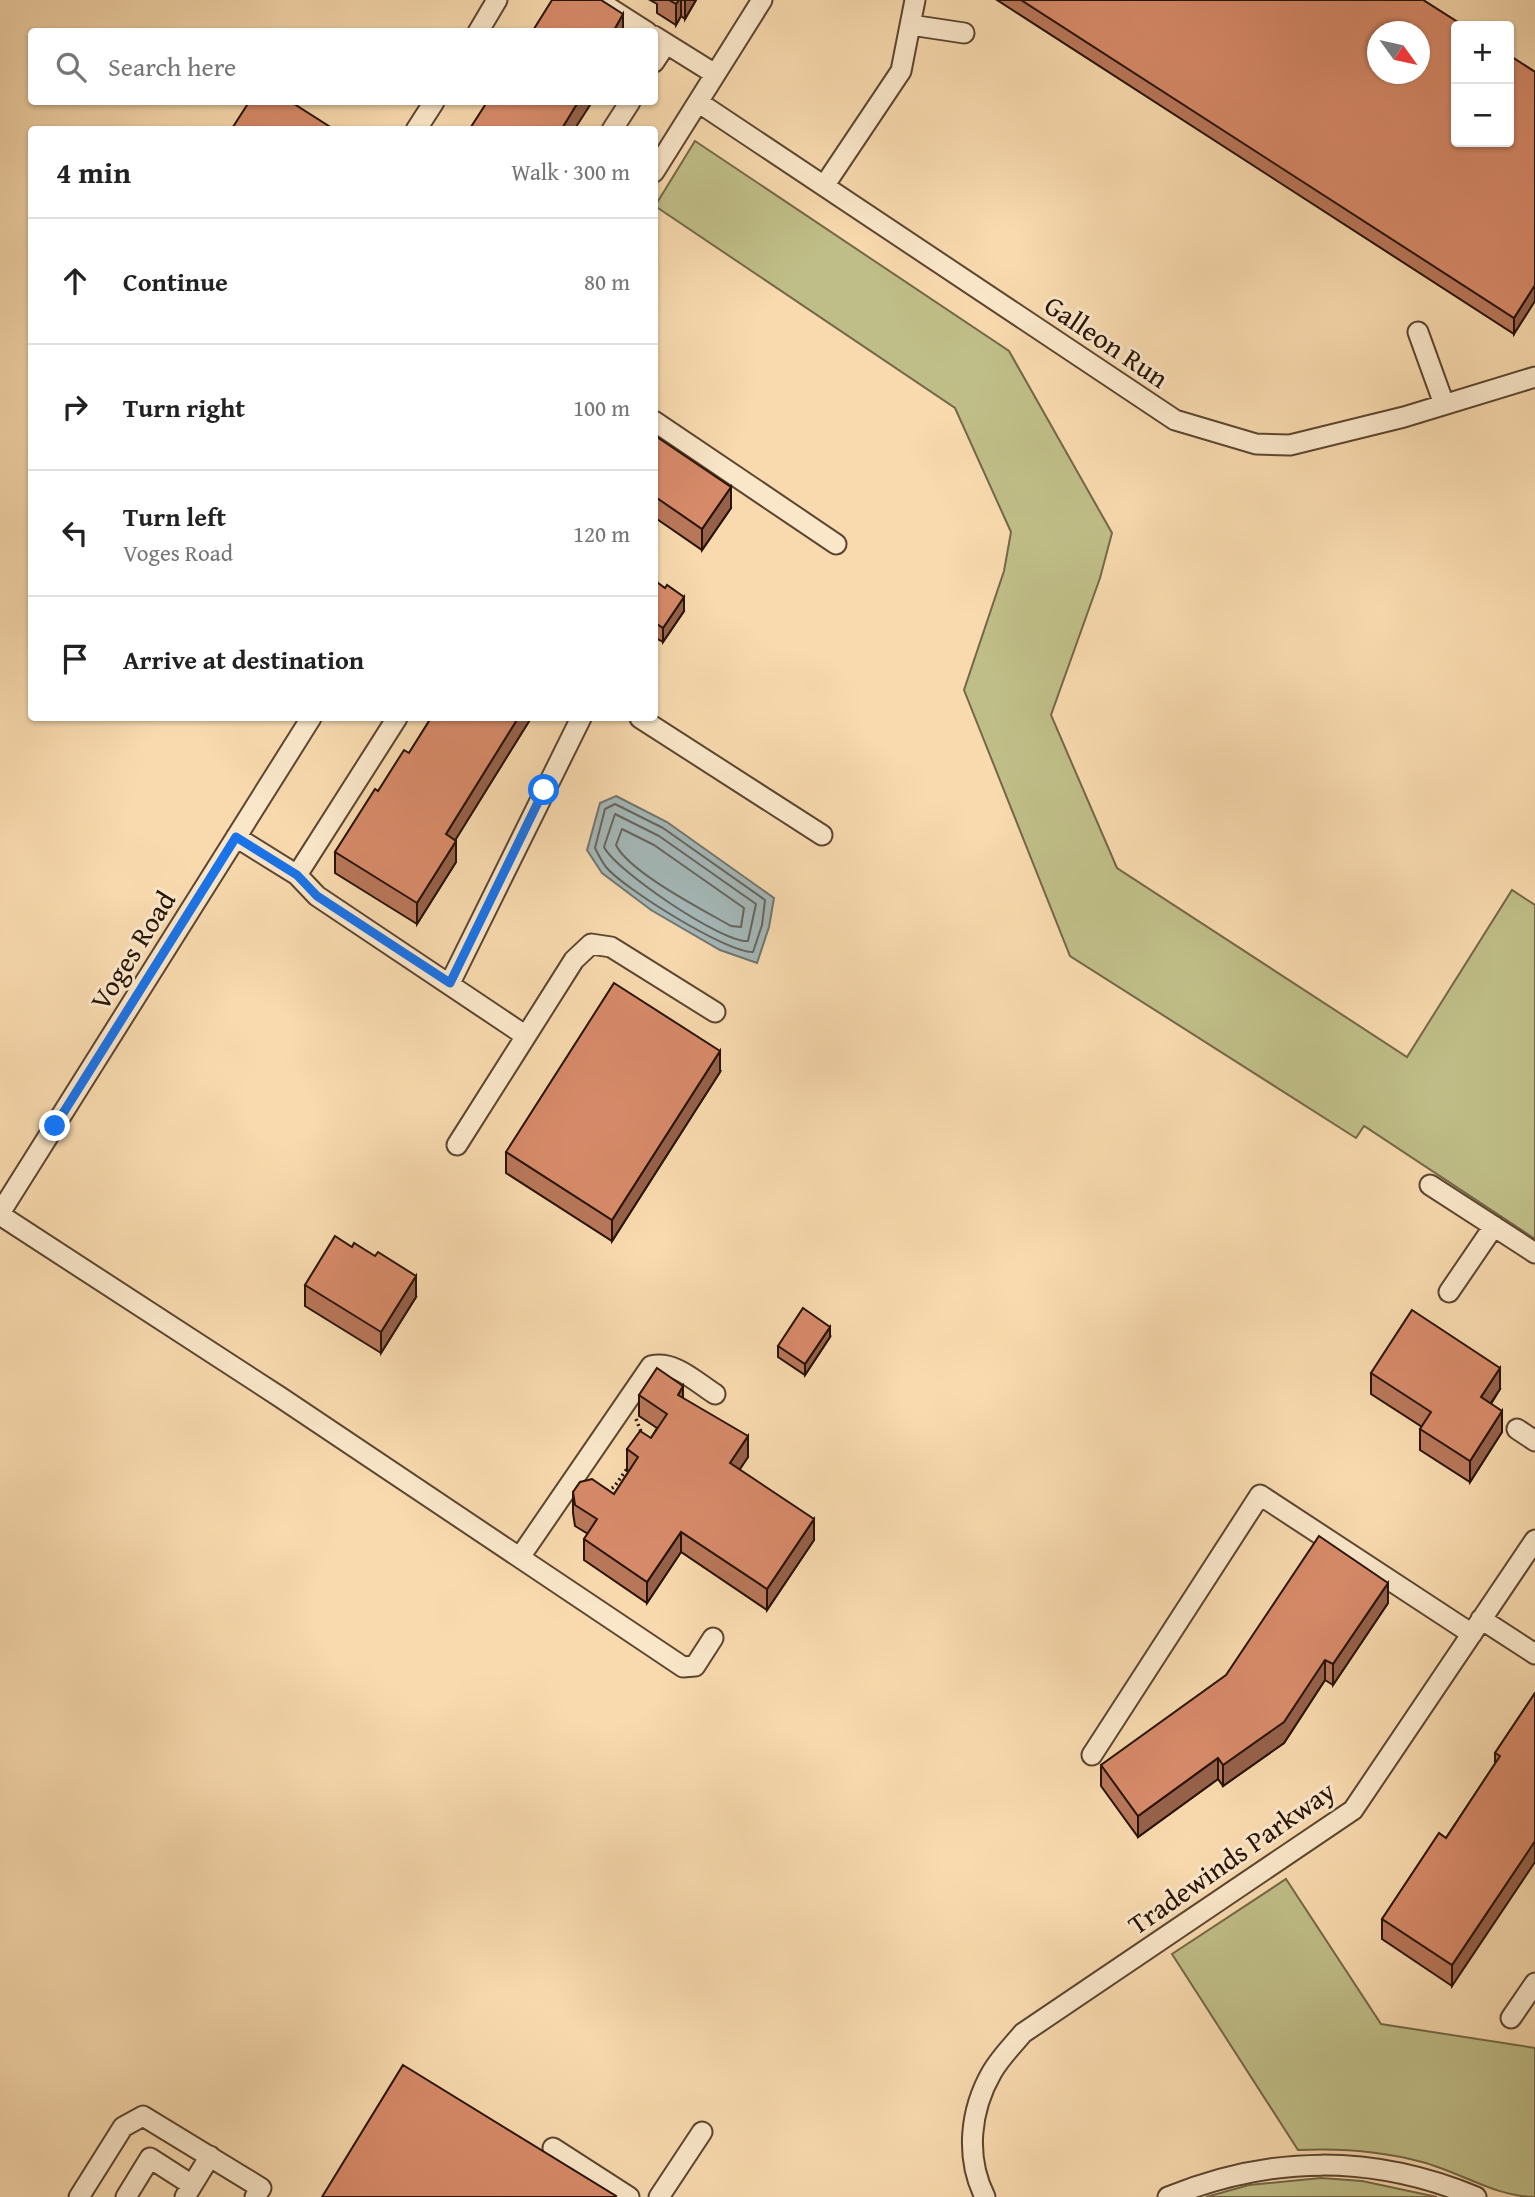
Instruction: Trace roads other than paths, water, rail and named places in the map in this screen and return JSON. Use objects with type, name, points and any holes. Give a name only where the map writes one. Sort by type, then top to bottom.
[{"type":"street","points":[[480,28],[498,0]]},
{"type":"street","points":[[597,0],[641,28]]},
{"type":"street","points":[[658,166],[762,0]]},
{"type":"street","points":[[824,187],[901,71],[915,0]]},
{"type":"street","points":[[911,25],[964,33]]},
{"type":"street","points":[[660,40],[715,74]]},
{"type":"street","name":"Galleon Run","points":[[698,102],[1175,420],[1187,424],[1256,444],[1290,445],[1359,430],[1535,377]]},
{"type":"street","points":[[418,126],[431,105]]},
{"type":"street","points":[[615,126],[628,105]]},
{"type":"street","points":[[1418,332],[1444,404]]},
{"type":"street","points":[[658,424],[836,544]]},
{"type":"street","name":"Voges Road","points":[[0,1214],[309,721]]},
{"type":"street","points":[[297,875],[395,721]]},
{"type":"street","points":[[450,983],[580,721]]},
{"type":"street","points":[[645,721],[822,835]]},
{"type":"street","points":[[236,837],[297,875],[317,896],[526,1036]]},
{"type":"street","points":[[457,1145],[574,960],[591,944],[611,947],[715,1012]]},
{"type":"street","points":[[1430,1185],[1535,1253]]},
{"type":"street","points":[[0,1214],[683,1667],[695,1665],[713,1638]]},
{"type":"street","points":[[1449,1292],[1494,1226]]},
{"type":"street","points":[[520,1557],[651,1366],[662,1363],[715,1394]]},
{"type":"street","points":[[1517,1429],[1535,1441]]},
{"type":"street","points":[[1092,1755],[1260,1495],[1477,1626],[1535,1654]]},
{"type":"street","name":"Tradewinds Parkway","points":[[985,2197],[974,2174],[972,2123],[992,2072],[1023,2033],[1353,1810],[1535,1540]]},
{"type":"street","points":[[1511,2018],[1535,1983]]},
{"type":"street","points":[[79,2197],[123,2127],[143,2116],[261,2188],[255,2197]]},
{"type":"street","points":[[659,2197],[702,2132]]},
{"type":"street","points":[[553,2148],[629,2197]]},
{"type":"street","points":[[126,2197],[150,2158],[188,2191],[210,2156]]},
{"type":"street","points":[[1168,2197],[1213,2180],[1266,2167],[1326,2164],[1384,2168],[1440,2182],[1476,2197]]},
{"type":"water","points":[[616,796],[667,822],[774,898],[769,927],[757,963],[720,950],[651,910],[602,873],[587,850],[600,803]]}]
